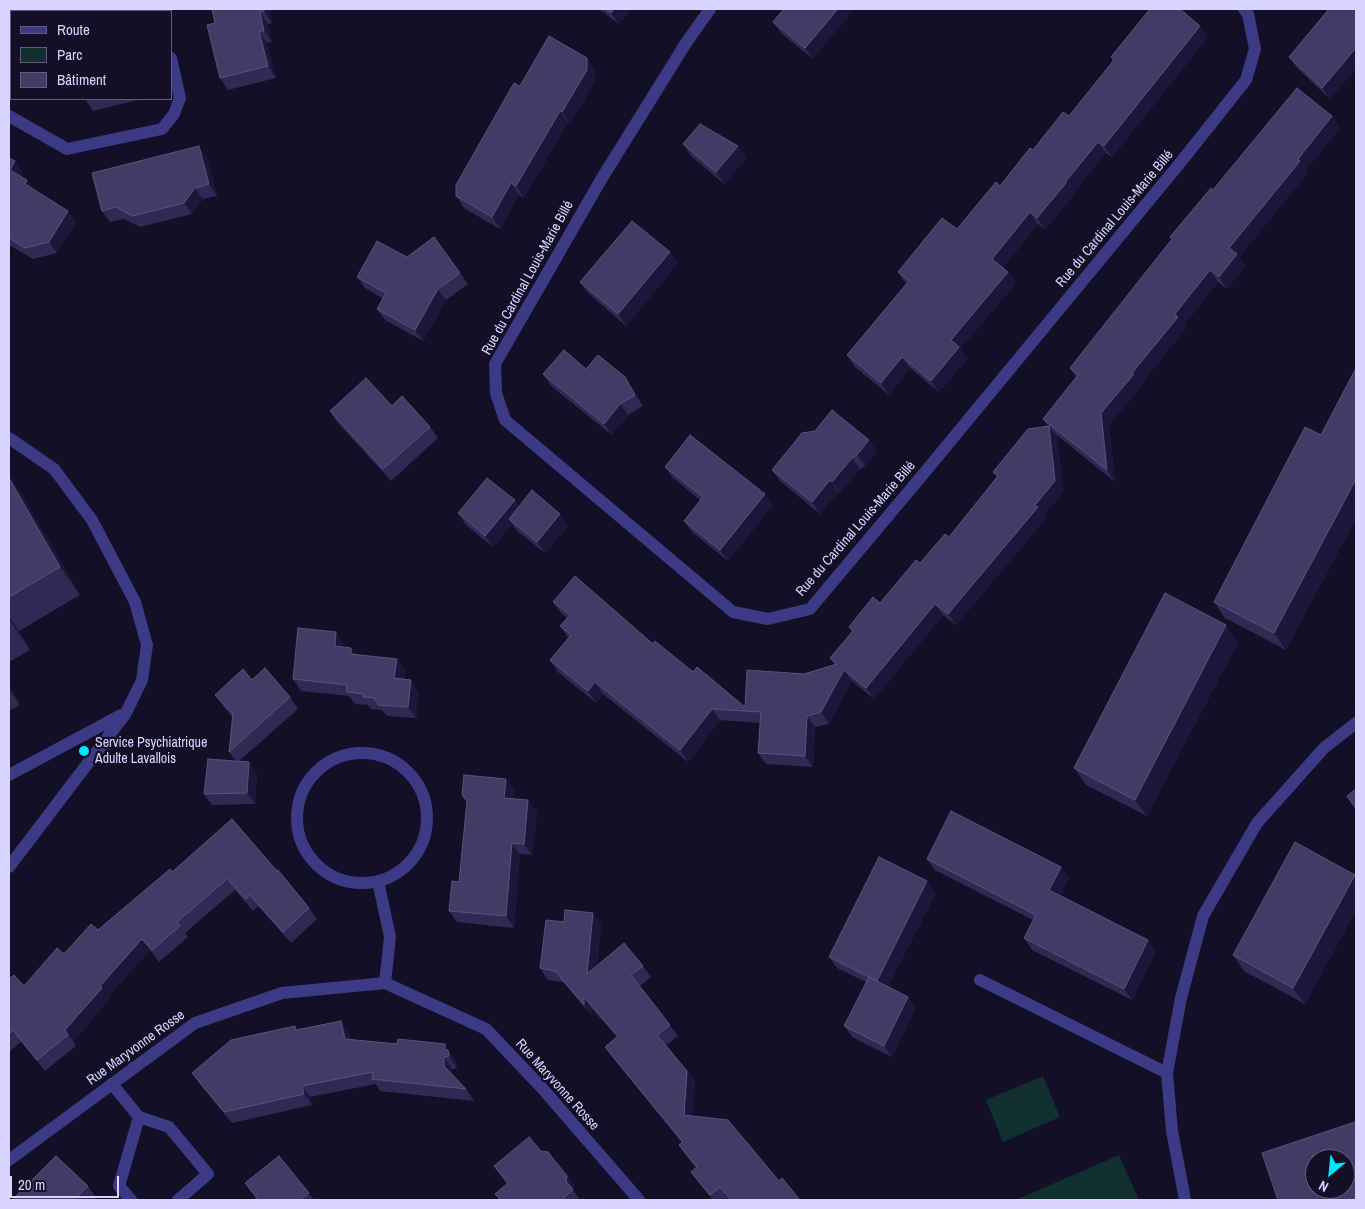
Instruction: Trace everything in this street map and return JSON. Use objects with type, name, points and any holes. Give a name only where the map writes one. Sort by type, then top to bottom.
[{"type":"street","name":"Rue du Cardinal Louis-Marie Billé","points":[[710,9],[686,43],[602,178],[496,364],[496,392],[505,420],[733,612],[768,619],[810,609],[1180,163],[1246,80],[1254,49],[1248,14],[1244,9]]},
{"type":"street","points":[[9,116],[66,149],[162,129],[174,114],[180,98],[172,62]]},
{"type":"street","points":[[9,438],[54,469],[92,520],[135,602],[147,645],[142,680],[126,713],[9,867]]},
{"type":"street","points":[[9,775],[126,713]]},
{"type":"street","points":[[1186,1200],[1172,1131],[1167,1073],[1180,998],[1203,916],[1257,823],[1324,748],[1356,723]]},
{"type":"street","points":[[353,753],[374,754],[394,761],[410,774],[422,792],[428,814],[425,837],[414,857],[398,872],[378,881],[356,883],[336,878],[318,866],[305,850],[298,830],[297,809],[303,789],[316,771],[332,759],[353,753]]},
{"type":"street","points":[[378,881],[390,937],[385,983]]},
{"type":"street","points":[[980,980],[1167,1073]]},
{"type":"street","name":"Rue Maryvonne Rosse","points":[[9,1160],[195,1023],[282,993],[385,983],[486,1029],[542,1088],[639,1200]]},
{"type":"street","points":[[112,1084],[139,1117],[169,1127],[208,1174],[178,1200]]},
{"type":"street","points":[[131,1200],[119,1186],[139,1117]]},
{"type":"green space","points":[[1043,1076],[1060,1117],[1003,1142],[986,1100]]},
{"type":"green space","points":[[1119,1155],[1139,1200],[1016,1200]]},
{"type":"building","points":[[120,9],[120,10],[63,10]]},
{"type":"building","points":[[212,9],[264,9],[264,11],[260,12],[264,31],[259,31],[268,66],[220,78],[207,25],[215,23]]},
{"type":"building","points":[[605,9],[614,9],[611,13]]},
{"type":"building","points":[[784,9],[838,9],[805,48],[773,22]]},
{"type":"building","points":[[1150,9],[1180,9],[1200,26],[1104,146],[1098,142],[1037,218],[1030,212],[992,259],[1008,272],[951,340],[959,347],[931,381],[902,357],[881,383],[847,355],[909,281],[898,272],[942,218],[957,229],[996,182],[1000,186],[1030,148],[1033,150],[1063,112],[1069,116],[1114,60],[1111,57]]},
{"type":"building","points":[[1329,9],[1356,9],[1356,48],[1322,88],[1289,57]]},
{"type":"building","points":[[549,36],[587,58],[587,70],[562,112],[560,111],[516,186],[511,183],[492,217],[456,196],[456,185],[514,83],[520,86]]},
{"type":"building","points":[[1297,88],[1332,116],[1298,159],[1300,161],[1229,248],[1237,254],[1219,277],[1210,270],[1175,314],[1178,317],[1101,413],[1107,470],[1043,419],[1078,375],[1070,368],[1172,239],[1170,237],[1211,188],[1212,191]]},
{"type":"building","points":[[700,124],[738,146],[716,172],[683,144]]},
{"type":"building","points":[[199,146],[209,184],[195,188],[184,203],[132,216],[116,207],[102,211],[92,173]]},
{"type":"building","points":[[9,158],[15,161],[10,170],[27,180],[25,184],[68,211],[49,242],[25,248],[9,238]]},
{"type":"building","points":[[632,221],[670,252],[618,314],[580,282]]},
{"type":"building","points":[[434,237],[460,273],[438,289],[415,330],[377,309],[386,293],[357,277],[377,241],[407,257]]},
{"type":"building","points":[[564,350],[586,369],[598,355],[625,377],[635,395],[620,404],[604,424],[543,374]]},
{"type":"building","points":[[1356,368],[1356,479],[1274,633],[1214,602],[1305,427],[1321,435]]},
{"type":"building","points":[[366,378],[392,406],[402,396],[430,427],[383,469],[330,411]]},
{"type":"building","points":[[832,410],[869,440],[832,482],[830,480],[812,502],[772,470],[802,433],[815,431]]},
{"type":"building","points":[[1049,426],[1055,481],[1035,505],[1038,507],[948,614],[935,604],[866,688],[844,670],[821,712],[807,716],[805,756],[758,753],[761,712],[712,709],[680,750],[595,682],[588,691],[550,660],[571,635],[560,626],[570,615],[553,602],[575,576],[653,644],[655,641],[693,672],[697,667],[745,707],[747,670],[804,674],[837,664],[830,658],[853,631],[849,627],[873,597],[880,603],[916,560],[920,563],[945,534],[949,537],[998,476],[993,472],[1028,429]]},
{"type":"building","points":[[690,435],[765,494],[720,550],[684,521],[703,497],[665,467]]},
{"type":"building","points":[[9,478],[60,567],[9,597]]},
{"type":"building","points":[[487,478],[515,500],[485,536],[458,513]]},
{"type":"building","points":[[532,490],[560,514],[537,542],[509,519]]},
{"type":"building","points":[[1165,593],[1226,625],[1135,800],[1074,768]]},
{"type":"building","points":[[298,628],[336,632],[335,646],[351,648],[351,654],[397,659],[394,678],[411,680],[408,707],[379,705],[374,698],[363,697],[363,694],[347,692],[347,685],[293,679]]},
{"type":"building","points":[[265,668],[290,697],[229,752],[233,714],[215,695],[243,669],[252,680]]},
{"type":"building","points":[[208,759],[249,762],[247,793],[204,794]]},
{"type":"building","points":[[464,775],[506,779],[504,798],[528,800],[524,844],[512,843],[506,916],[449,911],[452,881],[459,882],[467,801],[462,795]]},
{"type":"building","points":[[1356,789],[1356,809],[1347,796]]},
{"type":"building","points":[[951,811],[1061,867],[1049,890],[1148,940],[1124,989],[1024,938],[1036,915],[927,859]]},
{"type":"building","points":[[232,819],[309,908],[283,932],[250,895],[246,899],[227,879],[177,922],[180,926],[152,950],[142,939],[100,986],[102,988],[65,1030],[68,1035],[37,1060],[13,1030],[9,1034],[9,979],[14,975],[24,986],[57,948],[64,954],[91,924],[98,930],[170,869],[172,872]]},
{"type":"building","points":[[1295,842],[1355,875],[1293,988],[1233,955]]},
{"type":"building","points":[[879,857],[927,881],[877,981],[829,957]]},
{"type":"building","points":[[565,910],[593,913],[587,974],[624,943],[643,966],[631,975],[670,1025],[657,1035],[687,1071],[684,1115],[728,1120],[779,1181],[782,1178],[800,1200],[731,1200],[720,1187],[710,1195],[691,1172],[697,1167],[679,1145],[683,1142],[605,1047],[618,1036],[584,997],[584,1005],[555,971],[540,968],[546,920],[564,922]]},
{"type":"building","points":[[869,977],[908,997],[884,1046],[844,1026]]},
{"type":"building","points":[[341,1021],[345,1039],[397,1044],[398,1039],[445,1044],[445,1050],[448,1050],[449,1056],[444,1057],[444,1066],[466,1089],[372,1079],[373,1072],[302,1086],[304,1094],[224,1112],[192,1073],[231,1040],[295,1026],[296,1030]]},
{"type":"building","points":[[1355,1122],[1356,1200],[1278,1200],[1262,1153]]},
{"type":"building","points":[[529,1137],[541,1151],[548,1152],[567,1176],[566,1181],[573,1190],[561,1200],[501,1200],[495,1194],[508,1183],[494,1166]]},
{"type":"building","points":[[56,1156],[88,1186],[74,1200],[12,1200]]},
{"type":"building","points":[[279,1156],[309,1193],[300,1200],[254,1200],[257,1198],[245,1183]]},
{"type":"place","name":"Service Psychiatrique Adulte Lavallois","points":[[84,751]]}]
